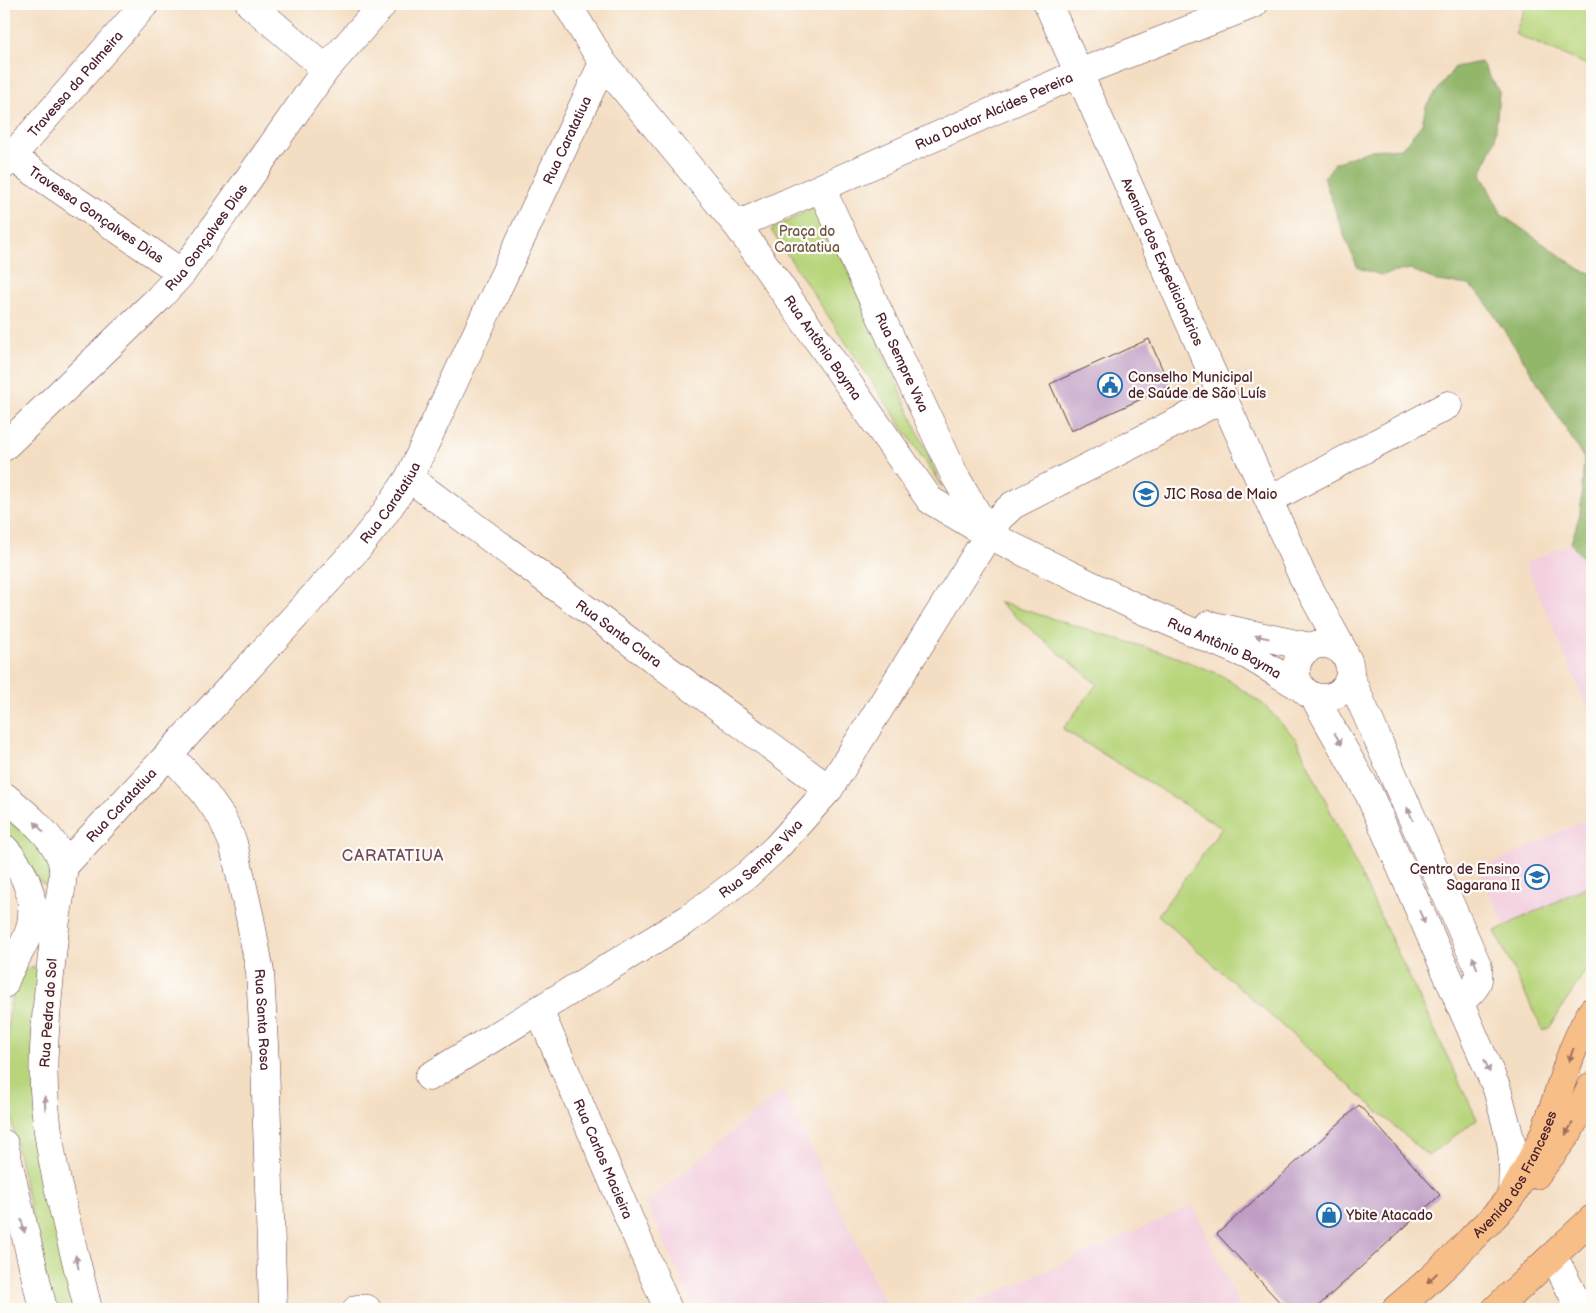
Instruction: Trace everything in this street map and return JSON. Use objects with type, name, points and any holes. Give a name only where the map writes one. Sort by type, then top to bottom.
[{"type":"main road","name":"Avenida dos Franceses","points":[[1396,1309],[1424,1286],[1458,1253],[1502,1208],[1512,1194],[1543,1135],[1576,1042],[1592,1011]]},
{"type":"main road","points":[[1458,1253],[1511,1202],[1548,1160],[1568,1132],[1592,1086]]},
{"type":"main road","points":[[1496,1309],[1592,1219]]},
{"type":"main road","points":[[1504,1309],[1592,1241]]},
{"type":"street","name":"Travessa da Palmeira","points":[[8,161],[146,4]]},
{"type":"street","points":[[250,4],[326,69]]},
{"type":"street","name":"Rua Gonçalves Dias","points":[[4,447],[158,299],[182,273],[326,69],[383,4]]},
{"type":"street","name":"Rua Antônio Bayma","points":[[567,4],[603,64],[737,225],[930,500],[989,535],[1144,611],[1249,656],[1308,692]]},
{"type":"street","name":"Avenida dos Expedicionários","points":[[1048,4],[1302,575],[1347,665],[1478,967],[1480,978],[1475,988],[1459,1003]]},
{"type":"street","name":"Rua Doutor Alcídes Pereira","points":[[737,225],[1079,73],[1254,4]]},
{"type":"street","name":"Rua Caratatiua","points":[[63,867],[357,549],[409,478],[603,64]]},
{"type":"street","name":"Travessa Gonçalves Dias","points":[[8,161],[182,273]]},
{"type":"street","name":"Rua Sempre Viva","points":[[821,188],[955,476],[989,535]]},
{"type":"street","name":"Rua Sempre Viva","points":[[429,1078],[688,919],[747,875],[776,848],[829,788],[999,518],[1013,505],[1224,398]]},
{"type":"street","points":[[1269,500],[1448,405]]},
{"type":"street","name":"Rua Santa Clara","points":[[409,478],[829,788]]},
{"type":"street","name":"Avenida dos Expedicionários","points":[[1302,575],[1315,628],[1315,639],[1311,646]]},
{"type":"street","name":"Rua Antônio Bayma","points":[[1144,611],[1311,646]]},
{"type":"street","points":[[1308,692],[1323,698],[1332,697],[1340,693],[1346,686],[1347,665],[1337,647],[1320,643],[1311,646],[1299,658],[1296,676],[1308,692],[1369,794],[1496,1089],[1511,1142],[1513,1162],[1512,1194]]},
{"type":"street","name":"Rua Santa Rosa","points":[[169,754],[203,792],[222,818],[233,843],[250,918],[260,972],[273,1309]]},
{"type":"street","points":[[4,796],[27,815],[51,841],[63,867]]},
{"type":"street","name":"Rua Pedra do Sol","points":[[4,848],[24,874],[30,891],[44,917]]},
{"type":"street","name":"Rua Pedra do Sol","points":[[63,867],[44,917],[43,1050],[46,1114],[54,1162],[88,1309]]},
{"type":"street","name":"Rua Pedra do Sol","points":[[4,984],[12,949],[44,917]]},
{"type":"street","name":"Rua Carlos Macieira","points":[[539,1010],[668,1309]]},
{"type":"street","points":[[4,1144],[43,1309]]},
{"type":"street","points":[[1559,1267],[1580,1309]]},
{"type":"street","points":[[357,1309],[367,1309]]},
{"type":"shaded area","points":[[1571,543],[1592,570],[1592,718],[1525,563]]},
{"type":"shaded area","name":"Centro de Ensino Sagarana II","points":[[1592,817],[1592,884],[1505,926],[1478,870]]},
{"type":"shaded area","points":[[783,1090],[888,1309],[695,1309],[646,1203]]},
{"type":"shaded area","points":[[1193,1205],[1241,1309],[961,1309]]},
{"type":"green space","points":[[1526,4],[1592,4],[1592,67],[1515,34]]},
{"type":"green space","points":[[1481,62],[1499,92],[1495,140],[1481,174],[1502,215],[1581,270],[1592,273],[1592,570],[1571,543],[1580,514],[1584,459],[1532,373],[1483,298],[1469,285],[1437,281],[1410,269],[1381,275],[1358,268],[1324,178],[1335,163],[1371,150],[1402,148],[1422,124],[1426,106],[1455,67]]},
{"type":"green space","name":"Praça do Caratatiua","points":[[819,205],[942,487],[771,230]]},
{"type":"green space","points":[[998,602],[1171,655],[1221,675],[1264,705],[1296,739],[1477,1119],[1428,1156],[1158,915],[1222,828],[1063,729],[1097,684]]},
{"type":"green space","points":[[4,805],[50,856],[51,884],[43,884],[38,880],[12,841],[4,833]]},
{"type":"green space","points":[[1592,884],[1592,963],[1581,977],[1550,1027],[1543,1031],[1495,931]]},
{"type":"green space","points":[[34,967],[38,970],[74,1309],[52,1309],[9,1105],[7,1039],[10,1006],[14,991],[24,970]]},
{"type":"building","name":"Conselho Municipal de Saúde de São Luís","points":[[1149,339],[1170,386],[1071,431],[1050,384]]},
{"type":"building","name":"Ybite Atacado","points":[[1359,1105],[1440,1195],[1315,1309],[1286,1309],[1217,1234]]},
{"type":"place","name":"Conselho Municipal de Saúde de São Luís","points":[[1110,385]]},
{"type":"place","name":"JIC Rosa de Maio","points":[[1146,494]]},
{"type":"place","name":"Centro de Ensino Sagarana II","points":[[1537,877]]},
{"type":"place","name":"Ybite Atacado","points":[[1329,1215]]},
{"type":"district","name":"CARATATIUA","points":[[393,855]]}]
